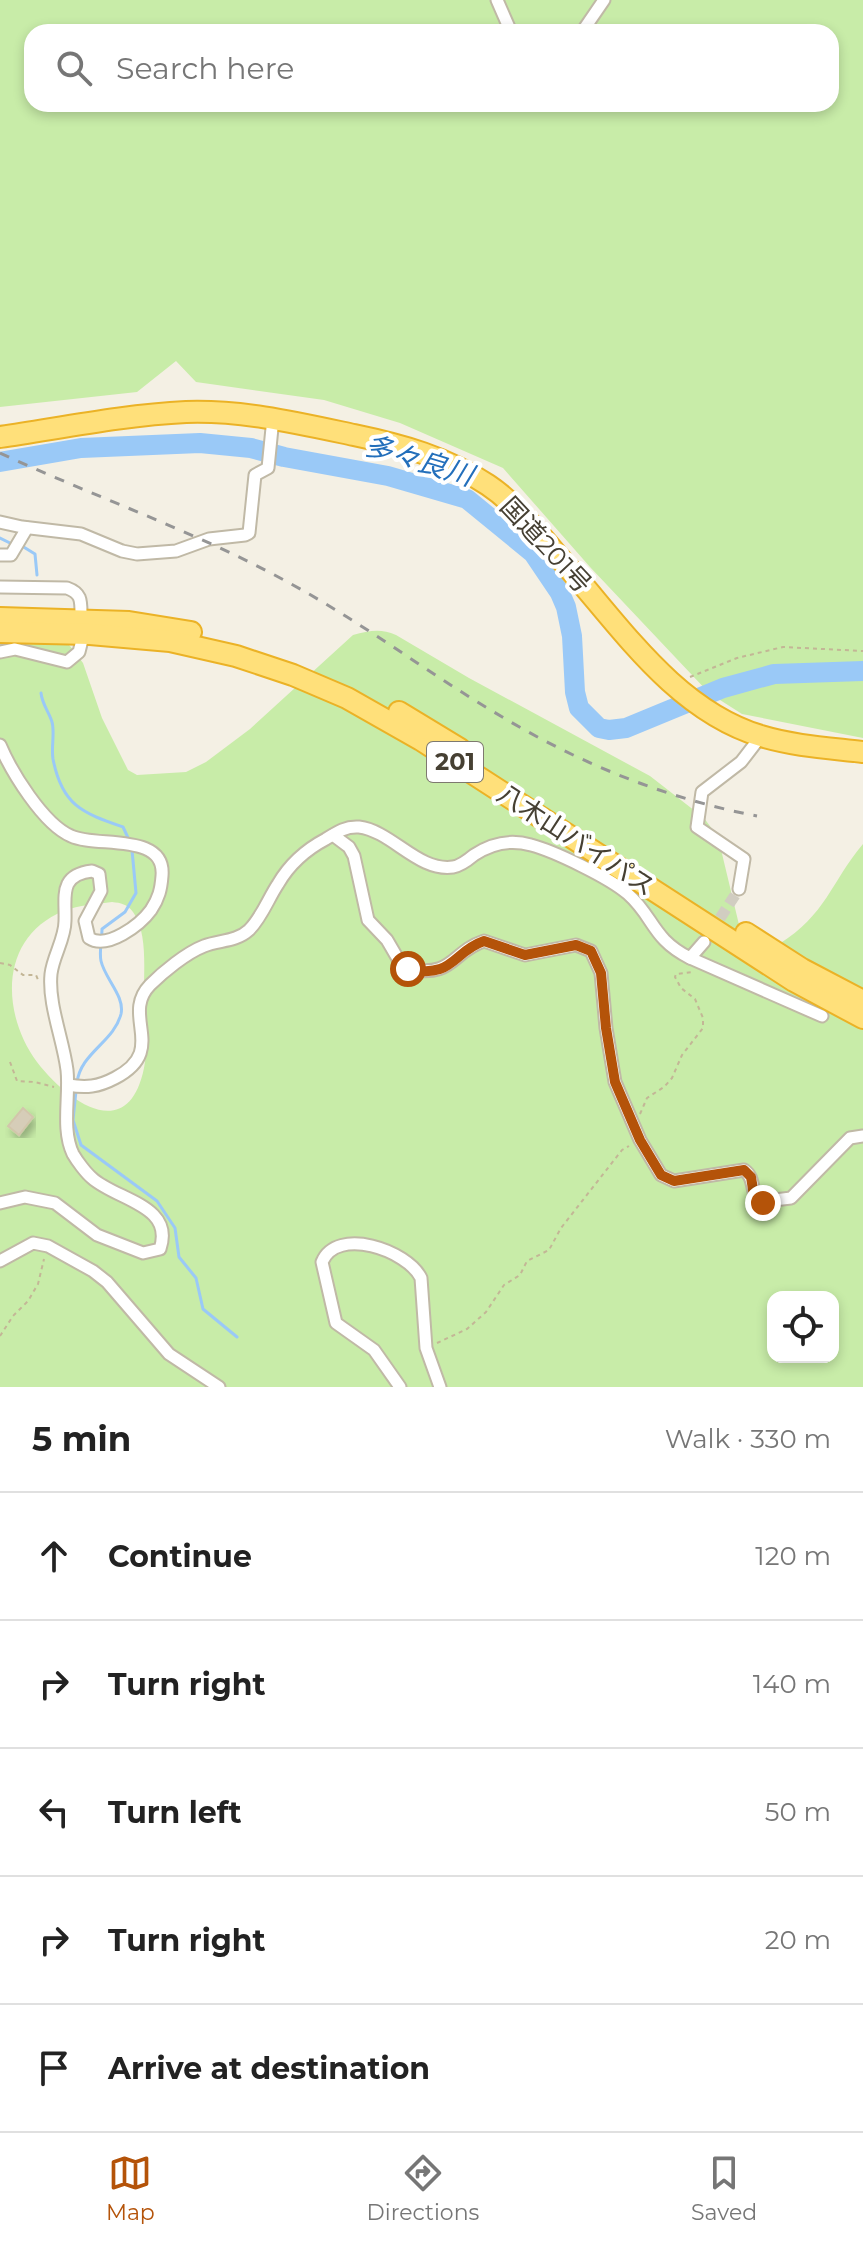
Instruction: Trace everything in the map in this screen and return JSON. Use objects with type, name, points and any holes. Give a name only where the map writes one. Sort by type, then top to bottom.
[{"type":"highway","name":"国道201号","points":[[0,437],[185,412],[220,413],[425,452],[457,465],[491,487],[520,512],[677,687],[703,707],[730,724],[761,736],[863,752]]},
{"type":"highway","name":"八木山バイパス","points":[[0,618],[90,619],[172,627],[296,662],[353,686],[428,728],[802,969],[863,1001]]},
{"type":"highway","name":"八木山バイパス","points":[[0,632],[113,635],[170,641],[236,656],[293,675],[347,698],[434,749],[794,981],[863,1018]]},
{"type":"street","points":[[497,0],[508,24]]},
{"type":"street","points":[[588,24],[604,0]]},
{"type":"street","points":[[0,522],[81,534],[137,554],[176,551],[209,539],[245,535],[249,533],[255,475],[268,468],[273,425]]},
{"type":"street","points":[[0,555],[11,555],[27,528]]},
{"type":"street","points":[[0,587],[67,588],[76,591],[81,598],[81,613]]},
{"type":"street","points":[[0,652],[15,649],[67,662],[79,652],[82,640]]},
{"type":"street","points":[[739,889],[744,859],[697,827],[697,809],[702,792],[741,762],[761,736]]},
{"type":"street","points":[[0,745],[14,775],[60,829],[71,836],[88,840],[141,846],[159,859],[163,868],[159,899],[147,915],[105,943],[89,938],[85,921],[101,891],[99,874],[92,871],[74,876],[66,886],[63,903],[66,921],[55,956],[51,986],[61,1033],[73,1153],[91,1178],[149,1210],[160,1220],[163,1232],[160,1249],[143,1253],[97,1235],[55,1203],[25,1197],[0,1203]]},
{"type":"street","points":[[68,1087],[96,1087],[131,1068],[142,1050],[140,1001],[143,993],[195,951],[239,937],[248,930],[287,872],[310,848],[345,828],[361,827],[375,832],[440,867],[454,867],[492,844],[533,845],[612,882],[630,895],[658,935],[677,951],[822,1016]]},
{"type":"street","points":[[333,835],[349,847],[354,856],[368,920],[408,969],[446,968],[469,948],[484,941],[525,955],[576,945],[591,951],[601,973],[615,1082],[640,1140],[661,1175],[666,1178],[674,1181],[744,1170],[751,1177],[754,1196],[763,1203],[791,1198],[850,1138],[863,1136]]},
{"type":"street","points":[[690,958],[704,942]]},
{"type":"street","points":[[0,1261],[33,1243],[50,1247],[93,1271],[107,1282],[169,1354],[219,1387]]},
{"type":"street","points":[[400,1387],[374,1350],[336,1323],[322,1272],[325,1255],[349,1244],[366,1244],[406,1259],[416,1268],[421,1278],[426,1348],[440,1387]]},
{"type":"path","points":[[677,687],[737,658],[783,647],[863,651]]},
{"type":"path","points":[[0,963],[10,965],[23,975],[36,975],[41,984],[51,986]]},
{"type":"path","points":[[631,1116],[638,1115],[647,1098],[672,1078],[682,1055],[703,1028],[703,1018],[695,999],[681,988],[675,977],[676,974],[691,972]]},
{"type":"path","points":[[10,1062],[17,1081],[68,1087]]},
{"type":"path","points":[[426,1348],[467,1329],[486,1312],[504,1285],[520,1275],[527,1261],[549,1250],[561,1228],[622,1150],[640,1140]]},
{"type":"path","points":[[0,1336],[38,1284],[50,1247]]},
{"type":"green space","points":[[0,0],[863,0],[863,738],[742,714],[709,693],[590,567],[503,468],[400,423],[324,400],[196,382],[176,361],[137,392],[0,407]]},
{"type":"green space","points":[[0,617],[48,630],[70,646],[83,663],[102,718],[128,770],[137,775],[186,772],[206,762],[250,729],[353,635],[380,631],[396,635],[650,776],[704,818],[718,837],[741,933],[779,944],[818,910],[863,844],[863,1387],[0,1387]],"holes":[[[112,902],[124,904],[137,920],[144,949],[145,1058],[136,1092],[125,1105],[111,1111],[80,1102],[37,1062],[17,1021],[12,999],[13,977],[18,957],[28,938],[43,923],[70,909]]]},
{"type":"building","points":[[23,1108],[33,1117],[19,1135],[8,1126]]},
{"type":"waterway","name":"多々良川","points":[[0,462],[81,448],[200,443],[251,448],[388,476],[467,499],[533,553],[560,593],[572,636],[575,692],[579,708],[599,728],[626,728],[723,688],[774,674],[863,671]]},
{"type":"waterway","points":[[0,538],[14,545]]},
{"type":"waterway","points":[[22,546],[35,554],[37,575]]},
{"type":"waterway","points":[[41,693],[52,722],[53,759],[62,787],[86,812],[123,827],[130,842]]},
{"type":"waterway","points":[[77,1083],[84,1064],[112,1032],[121,1014],[120,1001],[103,968],[100,950],[102,929],[125,912],[136,893],[132,850]]},
{"type":"waterway","points":[[76,1091],[73,1120],[81,1145],[157,1201],[175,1228],[179,1257],[196,1278],[203,1309],[237,1337]]},
{"type":"tunnel","points":[[711,932],[739,889]]},
{"type":"railway","points":[[0,453],[258,566],[347,617],[504,718],[594,765],[658,790],[757,816]]},
{"type":"route","points":[[408,969],[446,968],[469,948],[484,941],[495,942],[515,954],[525,955],[576,945],[591,951],[601,973],[615,1082],[640,1140],[661,1175],[674,1181],[744,1170],[751,1177],[754,1196],[763,1203]]}]
